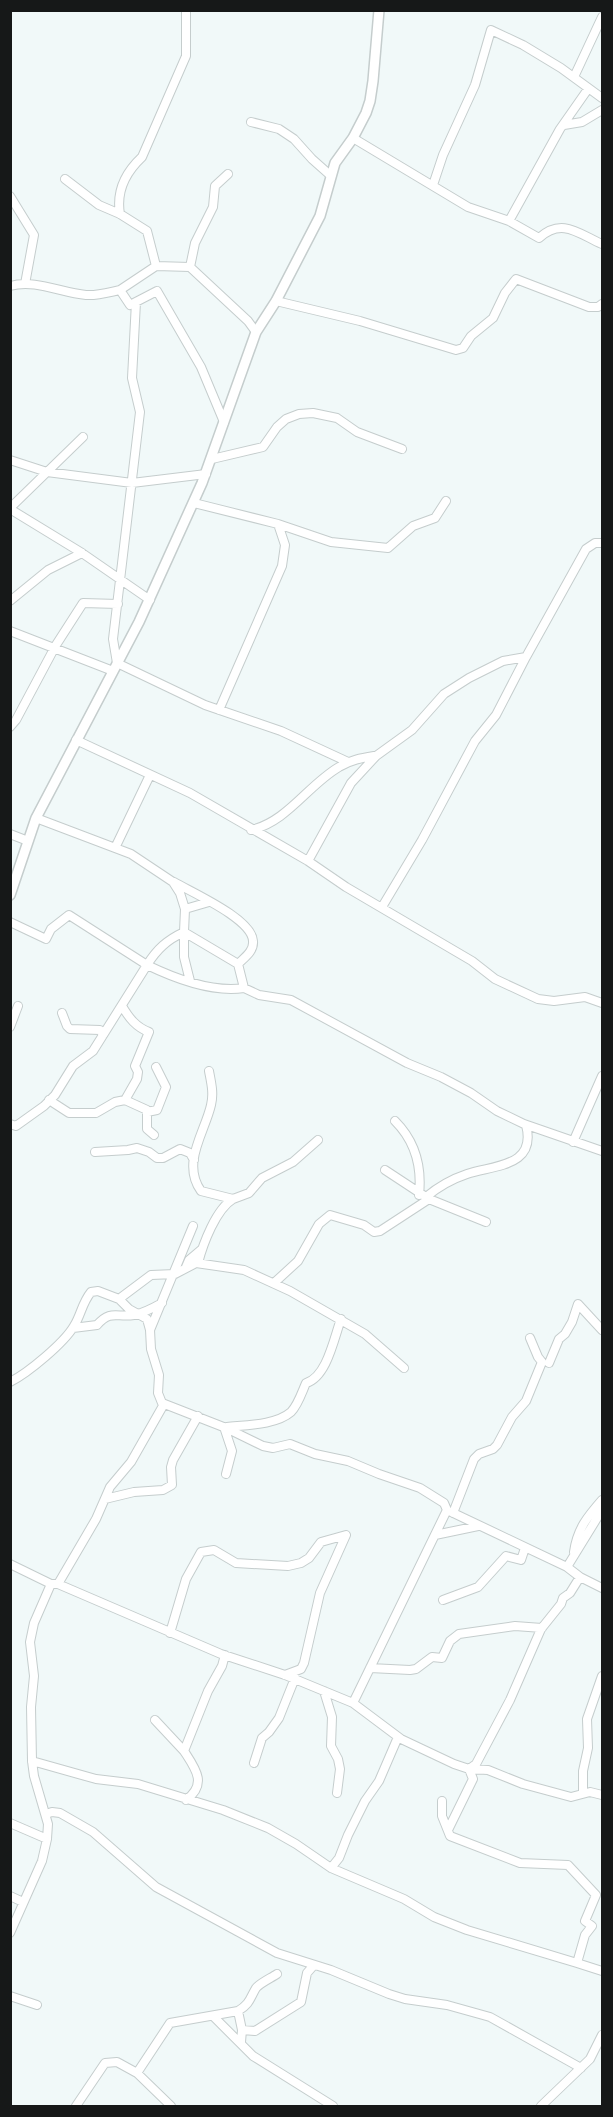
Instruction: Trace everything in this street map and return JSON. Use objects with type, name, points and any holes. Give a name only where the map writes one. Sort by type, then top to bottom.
[{"type":"street","points":[[120,214],[118,201],[129,169],[142,157],[186,56],[186,10]]},
{"type":"street","points":[[10,895],[36,818],[150,600],[194,503],[212,459],[256,332],[276,301],[320,216],[330,175],[343,150],[353,138],[370,101],[379,10]]},
{"type":"street","points":[[574,76],[603,17]]},
{"type":"street","points":[[433,184],[443,155],[476,85],[491,30],[523,45],[574,76],[588,89],[603,98]]},
{"type":"street","points":[[509,221],[564,125],[588,89]]},
{"type":"street","points":[[564,125],[582,122],[603,110]]},
{"type":"street","points":[[251,122],[279,129],[294,139],[330,175]]},
{"type":"street","points":[[353,138],[468,207],[509,221],[539,238],[552,229],[566,228],[603,244]]},
{"type":"street","points":[[190,267],[195,243],[213,207],[215,186],[228,174]]},
{"type":"street","points":[[65,179],[99,205],[120,214],[147,231],[156,266]]},
{"type":"street","points":[[10,196],[33,235],[25,284]]},
{"type":"street","points":[[10,286],[25,284],[88,296],[120,290],[156,266],[190,267],[248,321],[256,332]]},
{"type":"street","points":[[276,301],[360,321],[456,350],[463,348],[471,336],[493,318],[505,293],[516,279],[590,307],[603,304]]},
{"type":"street","points":[[120,290],[130,305],[157,291],[163,298],[201,367],[224,422]]},
{"type":"street","points":[[115,667],[113,639],[140,412],[132,378],[136,302]]},
{"type":"street","points":[[212,459],[262,447],[286,419],[299,414],[313,413],[337,418],[357,432],[402,449]]},
{"type":"street","points":[[83,437],[10,509],[82,553],[150,600]]},
{"type":"street","points":[[10,460],[47,472],[132,483],[206,474]]},
{"type":"street","points":[[194,503],[278,524],[332,542],[370,548],[388,548],[413,526],[435,518],[446,501]]},
{"type":"street","points":[[219,710],[282,566],[285,546],[278,524]]},
{"type":"street","points":[[382,907],[422,840],[475,741],[496,715],[586,549],[595,543],[603,543]]},
{"type":"street","points":[[10,601],[48,570],[82,553]]},
{"type":"street","points":[[10,727],[55,647],[83,603],[118,604]]},
{"type":"street","points":[[10,631],[115,667],[219,710],[281,731],[348,762]]},
{"type":"street","points":[[308,861],[351,783],[376,756],[412,730],[444,694],[502,660],[526,657]]},
{"type":"street","points":[[76,740],[189,793],[308,861],[346,887],[472,961],[495,979],[538,999],[554,1001],[585,997],[603,1003]]},
{"type":"street","points":[[251,830],[272,821],[337,767],[348,762],[376,756]]},
{"type":"street","points":[[115,848],[150,775]]},
{"type":"street","points":[[36,818],[130,854],[239,920],[251,932],[253,942],[251,951],[238,964]]},
{"type":"street","points":[[10,834],[28,841]]},
{"type":"street","points":[[173,882],[180,893],[185,909],[184,957],[190,981]]},
{"type":"street","points":[[185,909],[209,902]]},
{"type":"street","points":[[10,922],[46,939],[51,929],[69,915],[147,965],[213,988],[231,990],[244,988],[259,995],[291,1000],[407,1064],[441,1077],[471,1093],[497,1111],[526,1125],[603,1151]]},
{"type":"street","points":[[184,932],[238,964],[244,988]]},
{"type":"street","points":[[10,1124],[16,1126],[24,1122],[49,1100],[73,1066],[93,1051],[154,954],[168,939],[184,932]]},
{"type":"street","points":[[122,1005],[129,1018],[140,1029],[149,1032],[135,1066],[138,1072],[137,1079],[125,1100]]},
{"type":"street","points":[[10,1027],[18,1006]]},
{"type":"street","points":[[62,1012],[70,1029],[100,1030],[103,1035]]},
{"type":"street","points":[[147,1112],[157,1110],[166,1087],[156,1067]]},
{"type":"street","points":[[209,1071],[212,1087],[211,1107],[197,1140],[194,1173],[197,1186],[201,1191],[233,1199]]},
{"type":"street","points":[[573,1142],[592,1095],[603,1076]]},
{"type":"street","points":[[49,1100],[69,1113],[96,1113],[115,1102],[125,1100],[147,1110],[147,1130],[154,1135]]},
{"type":"street","points":[[395,1121],[407,1133],[419,1162],[425,1196]]},
{"type":"street","points":[[274,1283],[302,1255],[319,1224],[330,1215],[364,1225],[374,1232],[380,1231],[418,1206],[425,1196],[436,1189],[466,1174],[500,1167],[519,1158],[527,1144],[526,1125]]},
{"type":"street","points":[[198,1263],[203,1248],[226,1203],[249,1193],[262,1178],[293,1162],[318,1140]]},
{"type":"street","points":[[95,1152],[137,1148],[163,1158],[180,1149],[190,1153],[194,1160]]},
{"type":"street","points":[[386,1170],[425,1196],[486,1222]]},
{"type":"street","points":[[150,1330],[193,1226]]},
{"type":"street","points":[[186,1267],[189,1260],[203,1248]]},
{"type":"street","points":[[119,1299],[151,1275],[174,1275],[198,1263],[244,1270],[274,1283],[341,1319],[365,1334],[404,1368]]},
{"type":"street","points":[[10,1382],[38,1363],[73,1328],[91,1292],[98,1291],[119,1299],[129,1309],[147,1319],[151,1349],[159,1376],[159,1399],[164,1404],[225,1427],[263,1446],[273,1448],[290,1444],[315,1454],[348,1461],[420,1488],[444,1503],[450,1512],[567,1568],[603,1588]]},
{"type":"street","points":[[73,1328],[97,1325],[111,1314],[133,1315],[162,1304]]},
{"type":"street","points":[[549,1363],[559,1339],[572,1322],[578,1304],[603,1330]]},
{"type":"street","points":[[225,1427],[272,1421],[291,1412],[306,1383],[312,1381],[322,1371],[341,1319]]},
{"type":"street","points":[[353,1703],[435,1535],[450,1512],[474,1459],[497,1445],[512,1417],[526,1401],[542,1362],[537,1357],[530,1338]]},
{"type":"street","points":[[10,1933],[42,1861],[47,1839],[48,1824],[32,1761],[34,1676],[30,1642],[34,1623],[55,1584],[96,1519],[110,1487],[131,1462],[164,1404]]},
{"type":"street","points":[[105,1499],[134,1492],[162,1490],[172,1485],[173,1460],[198,1416]]},
{"type":"street","points":[[225,1427],[232,1451],[226,1474]]},
{"type":"street","points":[[574,1557],[575,1542],[582,1524],[603,1500]]},
{"type":"street","points":[[567,1568],[603,1510]]},
{"type":"street","points":[[435,1535],[479,1525]]},
{"type":"street","points":[[170,1633],[186,1579],[201,1552],[214,1550],[236,1563],[288,1566],[301,1563],[309,1558],[321,1542],[346,1535],[320,1593],[304,1663],[301,1669],[285,1675]]},
{"type":"street","points":[[443,1600],[478,1587],[506,1556],[521,1560],[525,1548]]},
{"type":"street","points":[[10,1564],[170,1633],[225,1655],[295,1678],[353,1703],[398,1737],[469,1769],[488,1770],[523,1784],[571,1797],[583,1792],[603,1795]]},
{"type":"street","points":[[469,1769],[476,1764],[510,1700],[542,1628],[580,1577]]},
{"type":"street","points":[[370,1668],[416,1669],[432,1657],[442,1659],[450,1641],[459,1634],[515,1626],[542,1628]]},
{"type":"street","points":[[184,1751],[208,1690],[222,1666],[225,1655]]},
{"type":"street","points":[[583,1792],[582,1781],[588,1748],[587,1719],[603,1676]]},
{"type":"street","points":[[254,1763],[262,1738],[279,1718],[295,1678]]},
{"type":"street","points":[[324,1691],[332,1717],[332,1746],[340,1769],[337,1792]]},
{"type":"street","points":[[155,1720],[184,1751],[197,1772],[198,1781],[193,1795],[186,1800]]},
{"type":"street","points":[[331,1868],[339,1858],[365,1801],[379,1781],[398,1737]]},
{"type":"street","points":[[32,1761],[96,1779],[138,1784],[223,1810],[268,1828],[331,1868],[404,1899],[434,1917],[456,1926],[603,1971]]},
{"type":"street","points":[[448,1830],[472,1779],[469,1769]]},
{"type":"street","points":[[442,1801],[441,1816],[450,1836],[520,1863],[568,1865],[596,1895],[585,1921],[592,1926],[585,1935],[577,1963]]},
{"type":"street","points":[[46,1814],[60,1813],[93,1833],[156,1887],[277,1953],[405,1999],[447,2005],[490,2016],[581,2068]]},
{"type":"street","points":[[10,1823],[47,1839]]},
{"type":"street","points":[[10,1896],[23,1902]]},
{"type":"street","points":[[242,2030],[255,2031],[301,2001],[307,1973],[314,1965]]},
{"type":"street","points":[[137,2073],[170,2024],[238,2011],[254,1996],[257,1988],[277,1974]]},
{"type":"street","points":[[10,1996],[37,2005]]},
{"type":"street","points":[[238,2011],[242,2030],[241,2042]]},
{"type":"street","points":[[213,2016],[254,2056],[333,2106]]},
{"type":"street","points":[[541,2106],[590,2059],[603,2035]]},
{"type":"street","points":[[76,2106],[105,2063],[117,2062],[137,2073],[171,2106]]}]
